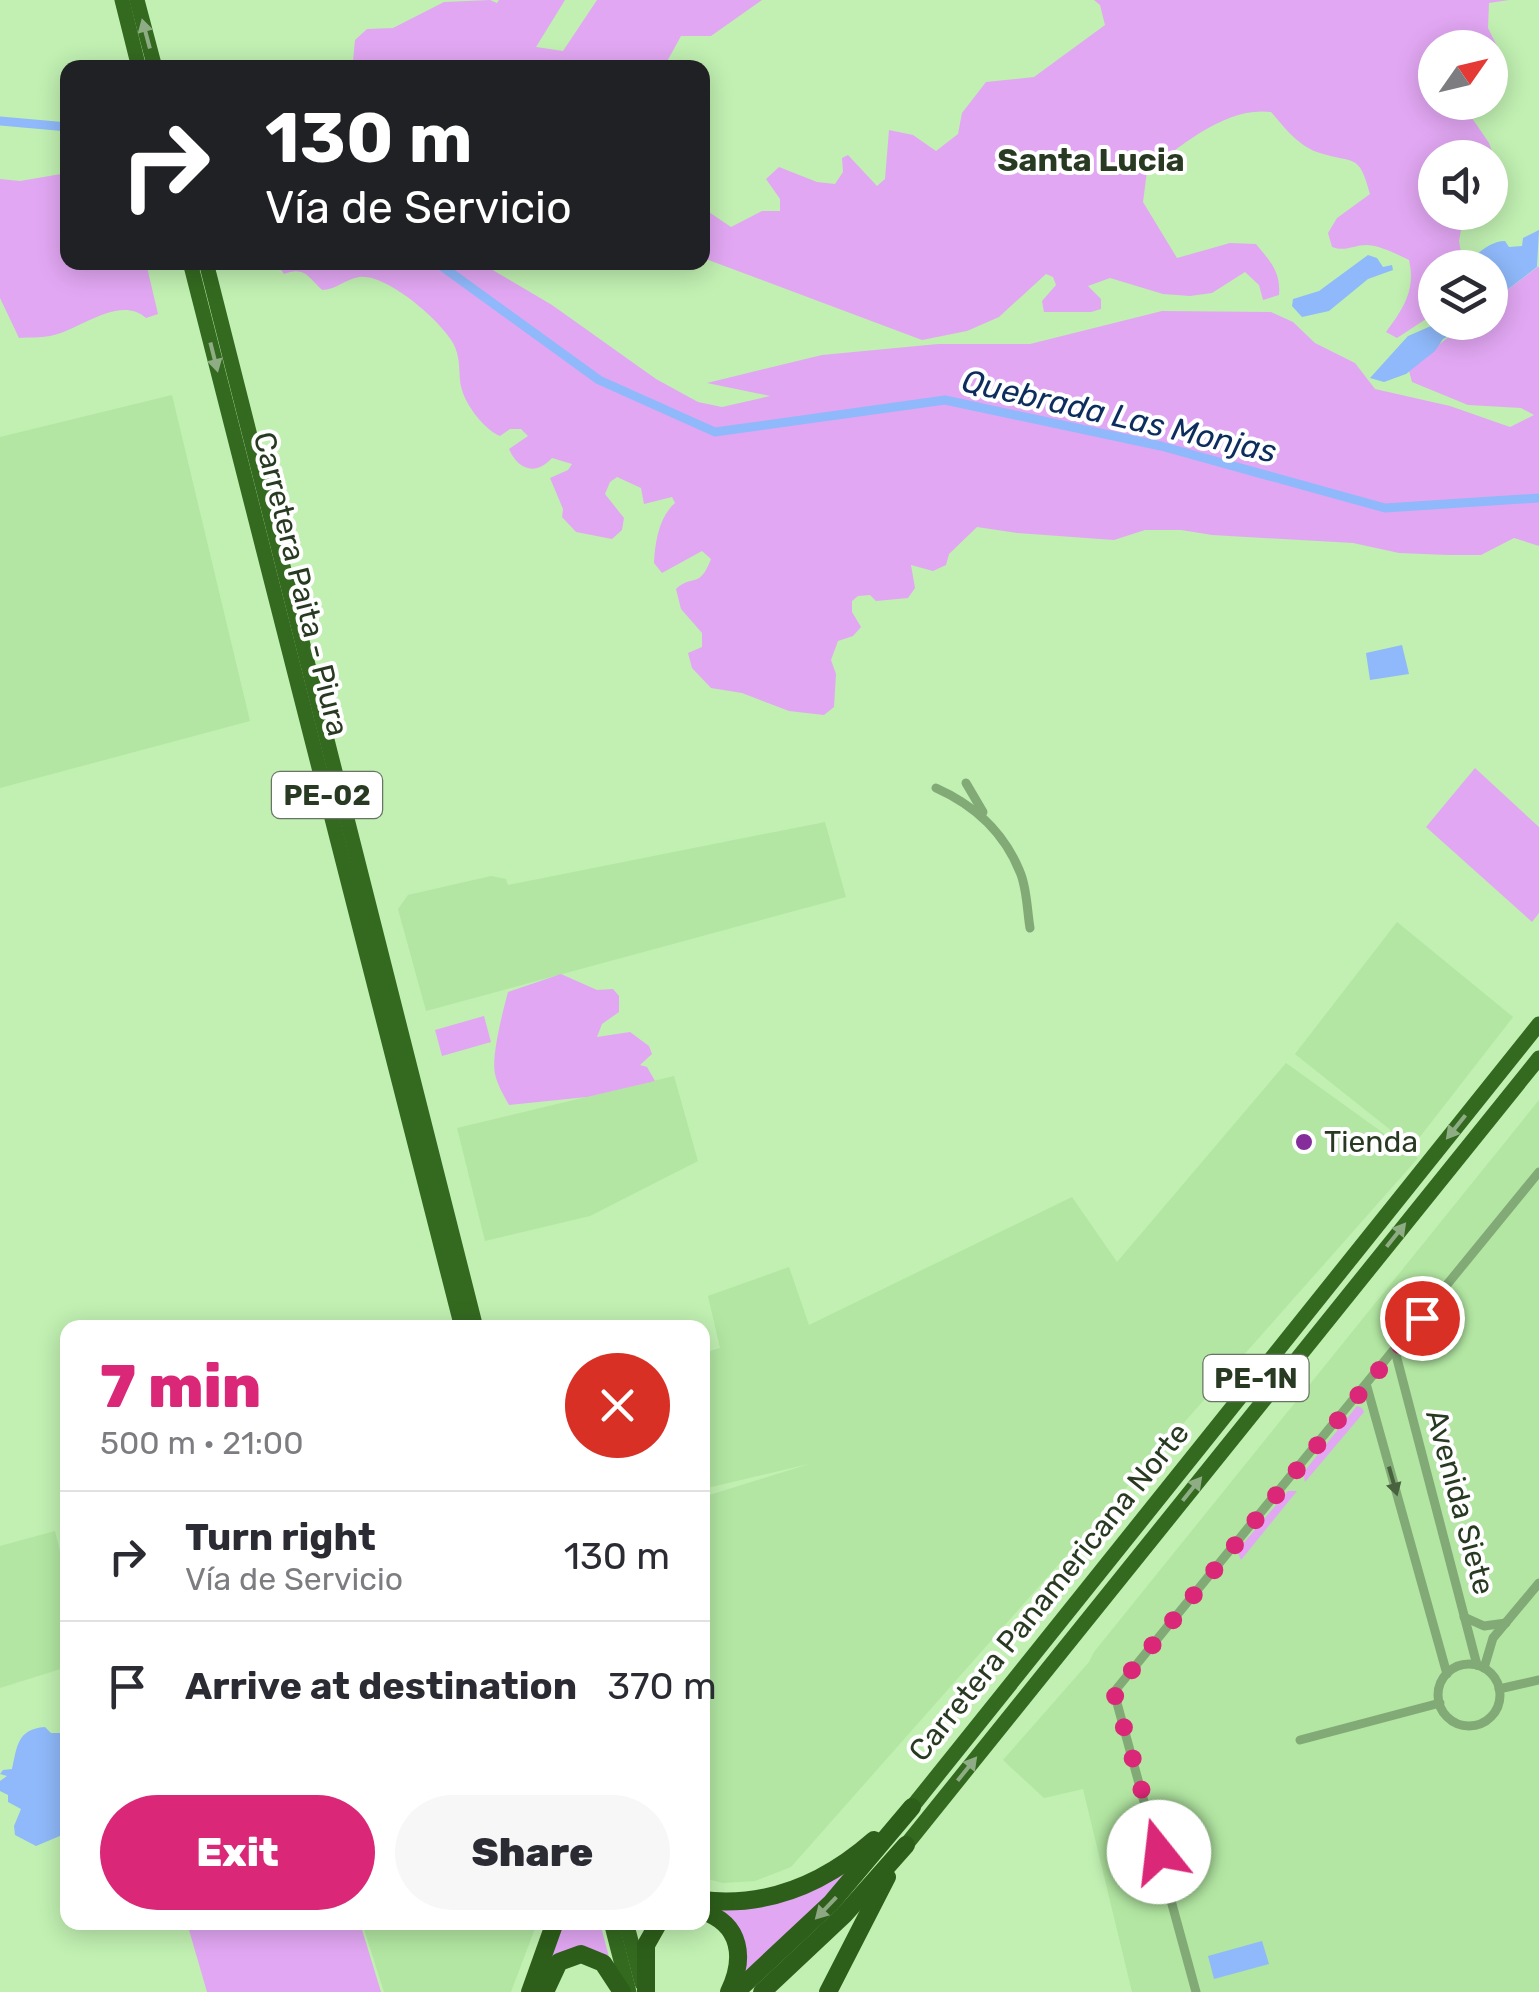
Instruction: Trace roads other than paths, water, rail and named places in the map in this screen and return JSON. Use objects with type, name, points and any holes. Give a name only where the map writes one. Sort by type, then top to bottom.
[{"type":"highway","points":[[122,0],[138,60]]},
{"type":"highway","points":[[137,0],[153,60]]},
{"type":"highway","name":"Carretera Paita - Piura","points":[[192,270],[460,1320]]},
{"type":"highway","name":"Carretera Paita - Piura","points":[[208,270],[474,1320]]},
{"type":"highway","name":"Carretera Panamericana Norte","points":[[732,1992],[831,1903],[912,1807],[1539,1024]]},
{"type":"highway","name":"Carretera Panamericana Norte","points":[[762,1992],[832,1926],[906,1845],[1539,1058]]},
{"type":"highway","points":[[1495,1078],[1512,1091]]},
{"type":"highway","points":[[1153,1506],[1169,1518]]},
{"type":"highway","points":[[710,1900],[762,1899],[812,1884],[836,1870],[912,1807]]},
{"type":"highway","points":[[828,1992],[906,1845]]},
{"type":"highway","points":[[710,1915],[723,1921],[737,1942],[739,1966],[732,1992]]},
{"type":"highway","points":[[530,1992],[552,1930]]},
{"type":"highway","points":[[613,1930],[626,1992]]},
{"type":"highway","points":[[628,1930],[645,1992]]},
{"type":"highway","points":[[645,1992],[646,1945],[654,1930]]},
{"type":"highway","points":[[545,1992],[556,1966],[576,1954],[603,1964],[626,1992]]},
{"type":"street","points":[[966,783],[1020,872],[1030,928]]},
{"type":"street","points":[[936,788],[968,804],[989,823]]},
{"type":"street","points":[[1196,1992],[1114,1692],[1539,1172]]},
{"type":"street","name":"Avenida Siete","points":[[1395,1351],[1480,1667]]},
{"type":"street","name":"Avenida Siete","points":[[1367,1387],[1447,1674]]},
{"type":"street","points":[[1480,1667],[1493,1638],[1539,1583]]},
{"type":"street","points":[[1464,1618],[1484,1626],[1506,1623]]},
{"type":"street","points":[[1460,1666],[1480,1667],[1494,1677],[1500,1689],[1495,1712],[1476,1726],[1454,1722],[1440,1703],[1440,1688],[1447,1674],[1460,1666]]},
{"type":"street","points":[[1500,1689],[1539,1680]]},
{"type":"street","points":[[1300,1740],[1440,1703]]},
{"type":"water","points":[[1539,230],[1537,267],[1508,289],[1508,250],[1482,250],[1505,241],[1509,247],[1522,246],[1523,238]]},
{"type":"water","points":[[1368,255],[1377,258],[1383,267],[1392,265],[1393,270],[1368,279],[1329,311],[1302,317],[1292,306],[1293,299],[1319,291]]},
{"type":"water","points":[[1418,332],[1418,340],[1442,340],[1435,351],[1406,374],[1384,382],[1370,378],[1408,336]]},
{"type":"water","points":[[1402,645],[1409,674],[1370,680],[1366,653]]},
{"type":"water","points":[[36,1728],[60,1733],[60,1836],[36,1846],[15,1835],[21,1809],[8,1802],[8,1795],[0,1791],[0,1781],[7,1776],[0,1774],[12,1769],[24,1735]]},
{"type":"water","points":[[1262,1941],[1269,1964],[1214,1979],[1208,1956]]},
{"type":"waterway","name":"Quebrada Las Monjas","points":[[0,121],[60,126]]},
{"type":"waterway","name":"Quebrada Las Monjas","points":[[447,270],[599,380],[715,432],[945,400],[1161,446],[1385,508],[1539,498]]},
{"type":"place","name":"Tienda","points":[[1304,1142]]},
{"type":"district","name":"Santa Lucia","points":[[1091,160]]}]
